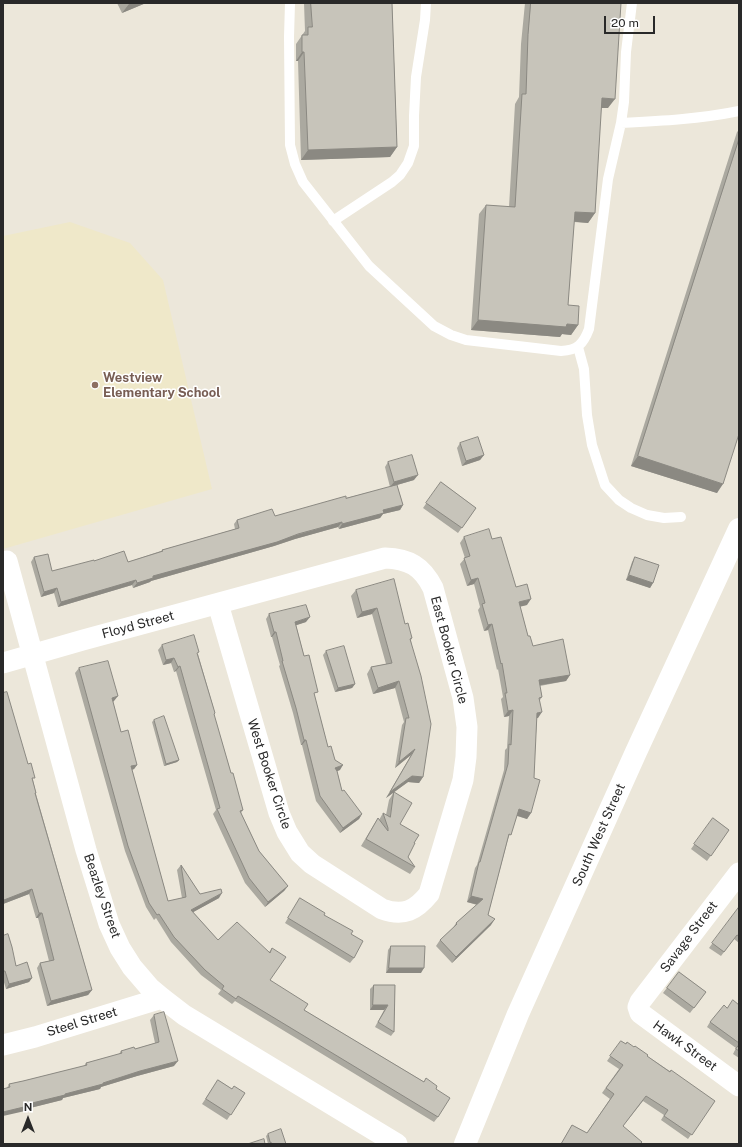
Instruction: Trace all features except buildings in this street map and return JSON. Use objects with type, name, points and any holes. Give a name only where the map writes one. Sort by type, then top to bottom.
[{"type":"street","name":"South West Street","points":[[465,1144],[520,1008],[739,529]]},
{"type":"street","name":"East Booker Circle","points":[[273,588],[385,558],[399,559],[412,564],[421,570],[430,581],[463,698],[467,727],[466,757],[463,780],[429,894],[420,905]]},
{"type":"street","name":"Beazley Street","points":[[7,561],[86,850],[108,924],[120,948],[132,967],[150,988],[184,1015],[397,1144]]},
{"type":"street","name":"Floyd Street","points":[[3,663],[273,588]]},
{"type":"street","name":"West Booker Circle","points":[[218,604],[279,813],[287,832],[300,853],[312,864],[382,909],[401,912],[412,910],[420,905]]},
{"type":"street","name":"Savage Street","points":[[640,1002],[739,873]]},
{"type":"street","name":"Steel Street","points":[[3,1045],[162,998]]},
{"type":"street","name":"Hawk Street","points":[[640,1002],[638,1007],[640,1013],[739,1086]]},
{"type":"lane","points":[[290,3],[290,145],[295,164],[303,182],[333,221],[369,266],[434,326],[451,335],[466,340],[561,352],[578,347],[585,340],[589,329],[608,180],[624,102],[626,52],[632,3]]},
{"type":"lane","points":[[333,221],[392,182],[400,175],[408,163],[414,146],[416,77],[425,20],[426,3]]},
{"type":"lane","points":[[621,122],[673,120],[739,112]]},
{"type":"lane","points":[[578,347],[584,369],[587,415],[592,445],[605,485],[619,500],[631,508],[647,515],[664,518],[681,517]]},
{"type":"shaded area","name":"Westview Elementary School","points":[[70,222],[130,243],[163,280],[212,489],[3,549],[3,236]]},
{"type":"place","name":"Westview Elementary School","points":[[95,385]]}]
